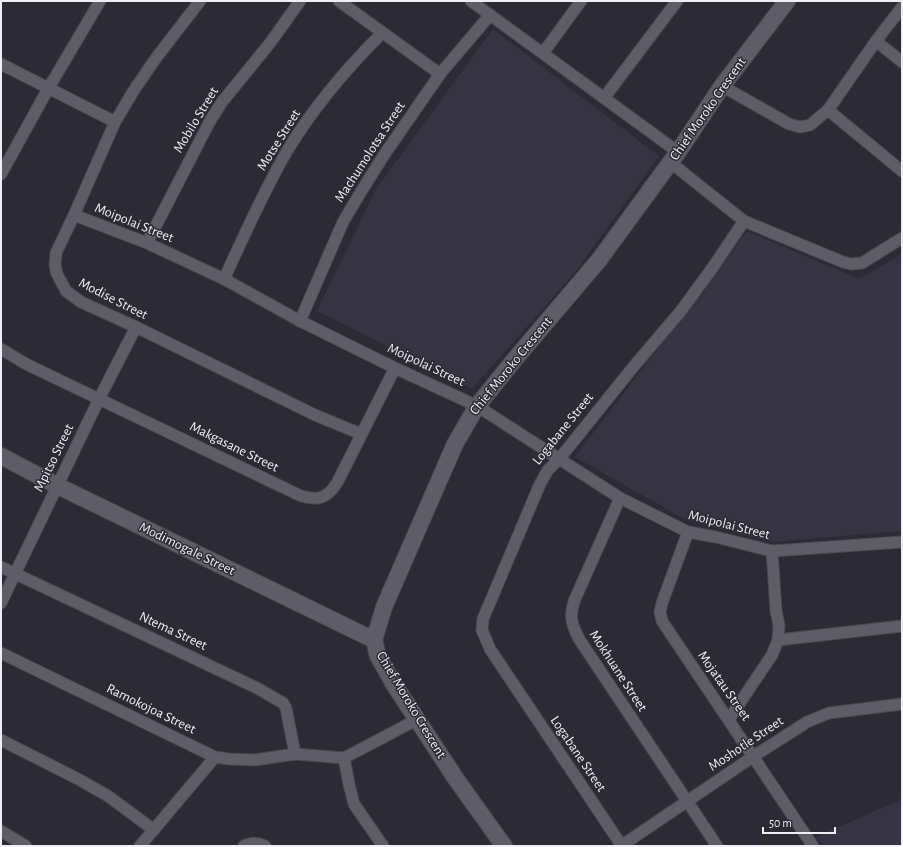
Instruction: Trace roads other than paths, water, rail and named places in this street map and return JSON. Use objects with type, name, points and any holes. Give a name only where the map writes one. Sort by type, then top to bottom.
[{"type":"street","points":[[1,174],[48,89],[100,1]]},
{"type":"street","name":"Modise Street","points":[[200,1],[156,58],[134,90],[115,122],[56,253],[55,265],[57,274],[66,291],[81,302],[136,327],[308,412],[361,434]]},
{"type":"street","name":"Mobilo Street","points":[[147,243],[210,121],[222,102],[270,43],[300,1]]},
{"type":"street","points":[[339,1],[440,74]]},
{"type":"street","points":[[471,1],[604,98],[674,157],[744,221],[851,264],[862,263],[902,238]]},
{"type":"street","points":[[543,53],[581,1]]},
{"type":"street","points":[[604,98],[677,1]]},
{"type":"street","name":"Chief Moroko Crescent","points":[[504,846],[456,779],[378,656],[374,640],[384,607],[455,444],[477,406],[515,358],[599,260],[674,157],[722,86],[787,1]]},
{"type":"street","points":[[722,86],[796,126],[804,127],[810,125],[828,110],[876,41],[902,7]]},
{"type":"street","name":"Machumolotsa Street","points":[[300,321],[343,222],[384,155],[440,74],[490,15]]},
{"type":"street","name":"Motse Street","points":[[224,279],[268,186],[287,151],[304,125],[357,58],[382,32]]},
{"type":"street","points":[[876,41],[902,62]]},
{"type":"street","points":[[1,64],[115,122]]},
{"type":"street","points":[[828,110],[902,171]]},
{"type":"street","name":"Moipolai Street","points":[[74,215],[147,243],[224,279],[300,321],[395,368],[477,406],[620,498],[688,532],[716,537],[772,551],[902,542]]},
{"type":"street","name":"Logabane Street","points":[[621,846],[490,649],[482,630],[483,619],[540,484],[548,470],[560,458],[634,366],[680,312],[744,221]]},
{"type":"street","name":"Mpitso Street","points":[[1,603],[99,399],[136,327]]},
{"type":"street","name":"Makgasane Street","points":[[1,349],[26,364],[301,496],[313,499],[327,495],[337,483],[395,368]]},
{"type":"street","name":"Modimogale Street","points":[[1,456],[58,486],[374,640]]},
{"type":"street","name":"Mokhuane Street","points":[[620,498],[571,611],[571,620],[579,639],[717,846]]},
{"type":"street","name":"Mojatau Street","points":[[688,532],[662,603],[661,617],[665,628],[754,756],[813,846]]},
{"type":"street","points":[[729,720],[772,655],[778,640],[779,625],[775,605],[772,551]]},
{"type":"street","name":"Ntema Street","points":[[1,567],[257,688],[283,703],[286,708],[295,754]]},
{"type":"street","points":[[778,640],[902,626]]},
{"type":"street","name":"Ramokojoa Street","points":[[1,653],[215,757],[255,760],[295,754],[344,758]]},
{"type":"street","name":"Moshotle Street","points":[[621,846],[800,725],[828,713],[902,704]]},
{"type":"street","points":[[383,846],[354,804],[344,758],[418,719]]},
{"type":"street","points":[[1,740],[108,796],[154,830]]},
{"type":"street","points":[[140,846],[215,757]]},
{"type":"street","points":[[1,831],[26,846]]},
{"type":"street","points":[[244,846],[247,844],[259,843],[265,846]]}]
